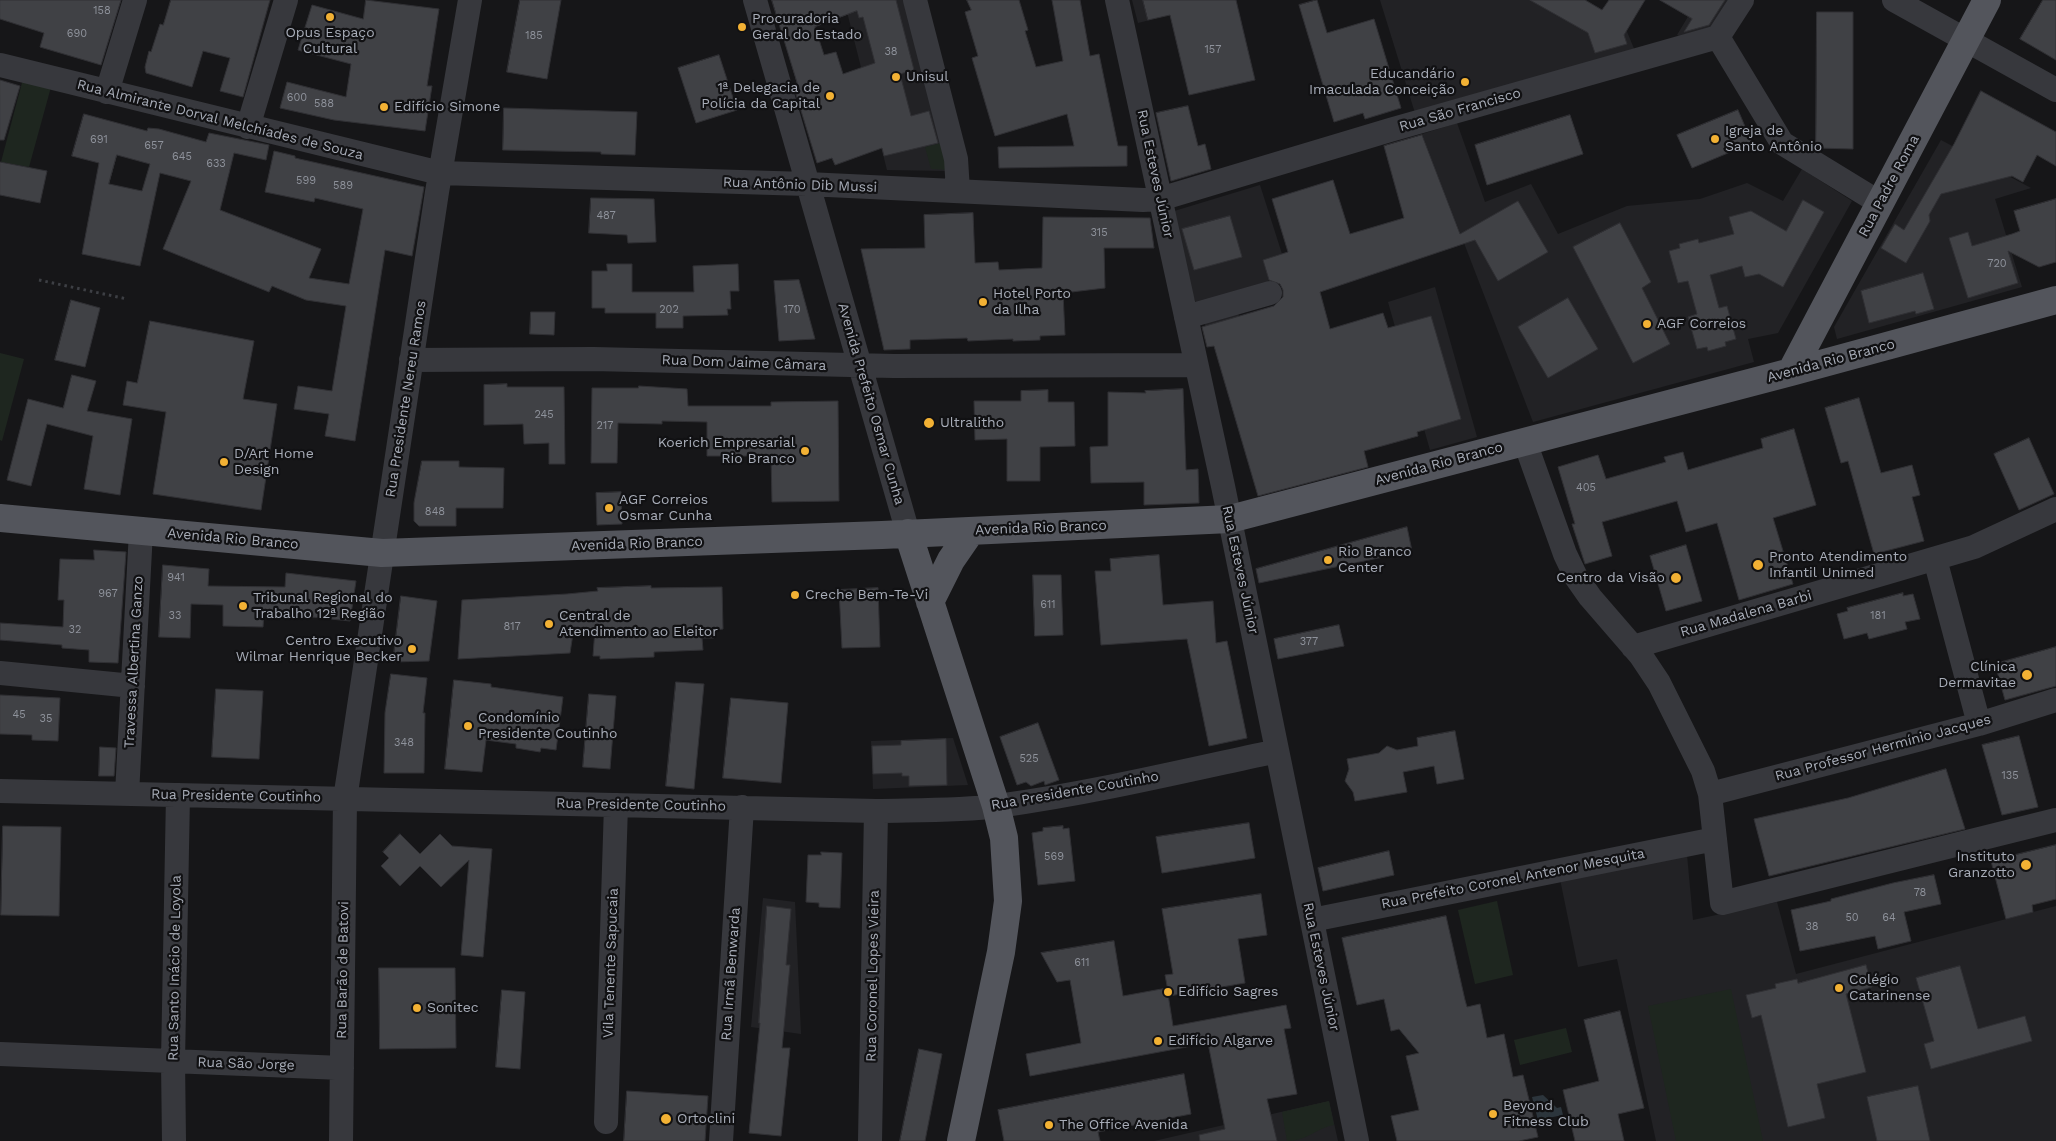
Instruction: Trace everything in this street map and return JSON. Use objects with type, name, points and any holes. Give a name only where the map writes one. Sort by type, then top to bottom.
[{"type":"main road","name":"Rua Padre Roma","points":[[1790,372],[1987,0]]},
{"type":"main road","name":"Avenida Rio Branco","points":[[0,518],[382,553],[908,534],[1230,519],[2056,300]]},
{"type":"main road","points":[[930,602],[951,560],[971,531]]},
{"type":"main road","name":"Avenida Prefeito Osmar Cunha","points":[[908,534],[996,806],[1004,838],[1008,901],[1001,952],[961,1141]]},
{"type":"street","points":[[107,92],[135,0]]},
{"type":"street","points":[[248,127],[286,0]]},
{"type":"street","name":"Rua Presidente Nereu Ramos","points":[[345,799],[440,173],[470,0]]},
{"type":"street","name":"Avenida Prefeito Osmar Cunha","points":[[755,0],[908,534]]},
{"type":"street","points":[[914,0],[956,159],[958,191]]},
{"type":"street","name":"Rua Esteves Júnior","points":[[1117,0],[1230,519],[1357,1141]]},
{"type":"street","points":[[1742,0],[1718,37],[1782,143],[1880,203]]},
{"type":"street","points":[[1894,0],[2056,90]]},
{"type":"street","name":"Rua São Francisco","points":[[1160,199],[1390,130],[1718,37]]},
{"type":"street","name":"Rua Almirante Dorval Melchíades de Souza","points":[[0,65],[440,173]]},
{"type":"street","name":"Rua Antônio Dib Mussi","points":[[440,173],[807,184],[1142,200],[1160,199]]},
{"type":"street","points":[[1186,317],[1270,293]]},
{"type":"street","name":"Rua Dom Jaime Câmara","points":[[411,360],[593,359],[860,366],[1196,365]]},
{"type":"street","points":[[1525,442],[1576,577],[1590,597],[1633,647],[1659,683],[1703,770],[1710,794],[1722,902],[2056,820]]},
{"type":"street","name":"Rua Madalena Barbi","points":[[1633,647],[1974,547],[2056,509]]},
{"type":"street","name":"Travessa Albertina Ganzo","points":[[127,794],[141,531]]},
{"type":"street","points":[[1936,559],[1979,724]]},
{"type":"street","points":[[0,673],[133,686]]},
{"type":"street","name":"Rua Professor Hermínio Jacques","points":[[1710,794],[1979,724],[2056,700]]},
{"type":"street","name":"Rua Presidente Coutinho","points":[[0,791],[876,811],[996,806],[1102,788],[1277,751]]},
{"type":"street","name":"Rua Santo Inácio de Loyola","points":[[174,1141],[173,1061],[178,795]]},
{"type":"street","name":"Rua Barão de Batovi","points":[[341,1141],[345,799]]},
{"type":"street","name":"Vila Tenente Sapucaia","points":[[606,1122],[616,805]]},
{"type":"street","name":"Rua Irmã Benwarda","points":[[721,1141],[742,807]]},
{"type":"street","name":"Rua Coronel Lopes Vieira","points":[[870,1141],[876,811]]},
{"type":"street","name":"Rua Prefeito Coronel Antenor Mesquita","points":[[1312,920],[1715,839]]},
{"type":"street","name":"Rua São Jorge","points":[[0,1054],[342,1068]]},
{"type":"path","points":[[39,280],[128,299]]},
{"type":"shaded area","name":"Unisul","points":[[844,0],[908,0],[952,171],[887,170]]},
{"type":"shaded area","points":[[1132,0],[1228,0],[1138,23]]},
{"type":"shaded area","name":"Educandário Imaculada Conceição","points":[[1380,0],[1586,0],[1623,22],[1635,51],[1415,113]]},
{"type":"shaded area","points":[[1698,0],[1731,0],[1713,31],[1684,38],[1677,35]]},
{"type":"shaded area","points":[[23,79],[51,87],[29,167],[1,162]]},
{"type":"shaded area","points":[[1457,123],[1485,202],[1531,184],[1558,234],[1627,206],[1700,199],[1747,183],[1783,201],[1802,169],[1852,201],[1778,333],[1748,339],[1754,362],[1533,422],[1422,134]]},
{"type":"shaded area","points":[[1941,140],[2031,188],[1995,199],[2022,287],[1837,339],[1834,327]]},
{"type":"shaded area","points":[[945,142],[951,170],[931,169],[925,147]]},
{"type":"shaded area","points":[[1260,185],[1282,254],[1263,260],[1273,295],[1236,305],[1245,338],[1215,349],[1187,281],[1171,212]]},
{"type":"shaded area","points":[[1435,287],[1477,437],[1430,450],[1388,302]]},
{"type":"shaded area","points":[[0,353],[24,359],[2,441],[0,440]]},
{"type":"shaded area","points":[[953,738],[968,785],[873,789],[871,741]]},
{"type":"shaded area","name":"Colégio Catarinense","points":[[1687,855],[1693,920],[1777,902],[1796,974],[2056,906],[2056,1141],[1656,1141],[1617,959],[1578,967],[1560,879]]},
{"type":"shaded area","points":[[763,898],[795,902],[801,1034],[751,1027]]},
{"type":"shaded area","points":[[1497,901],[1513,975],[1475,984],[1458,910]]},
{"type":"shaded area","points":[[1731,989],[1763,1141],[1676,1141],[1648,1006]]},
{"type":"shaded area","points":[[1566,1028],[1572,1052],[1520,1065],[1514,1040]]},
{"type":"shaded area","points":[[1543,1095],[1557,1108],[1561,1107],[1563,1115],[1538,1120],[1532,1097]]},
{"type":"shaded area","points":[[1329,1101],[1338,1141],[1154,1141]]},
{"type":"shaded area","points":[[1329,1101],[1334,1125],[1306,1137],[1287,1141],[1282,1112]]},
{"type":"building","points":[[0,0],[121,0],[101,65],[40,47],[44,33],[0,19]]},
{"type":"building","points":[[171,0],[270,0],[243,97],[220,91],[230,58],[203,51],[192,87],[146,73],[145,67],[149,51],[151,52],[160,24],[163,25]]},
{"type":"building","points":[[366,0],[439,9],[427,86],[432,86],[425,131],[334,120],[280,108],[287,82],[346,97],[351,64],[298,50],[312,5],[363,19]]},
{"type":"building","points":[[520,0],[561,0],[547,79],[507,72]]},
{"type":"building","points":[[772,0],[896,0],[914,70],[900,74],[911,116],[929,111],[938,143],[884,156],[882,148],[835,165],[832,158],[817,163],[795,91],[799,90]],"holes":[[[857,11],[859,18],[863,17],[875,63],[843,74],[836,52],[824,55],[815,27]]]},
{"type":"building","points":[[967,0],[1019,0],[1028,30],[1025,31],[1036,67],[1063,61],[1052,0],[1080,0],[1090,56],[1099,54],[1118,146],[1127,146],[1127,166],[999,168],[998,147],[1074,146],[1067,114],[995,136],[972,58],[978,56],[965,12],[971,10]]},
{"type":"building","points":[[1143,0],[1236,0],[1255,80],[1189,95],[1170,15],[1148,20]]},
{"type":"building","points":[[1317,0],[1327,33],[1374,19],[1401,108],[1365,119],[1363,113],[1334,122],[1299,5]]},
{"type":"building","points":[[1530,0],[1585,0],[1602,10],[1609,0],[1645,0],[1624,35],[1627,44],[1595,53],[1588,33]]},
{"type":"building","points":[[1660,0],[1725,0],[1709,25],[1684,32],[1692,19]]},
{"type":"building","points":[[2043,0],[2056,0],[2056,60],[2020,39]]},
{"type":"building","points":[[1817,12],[1853,12],[1853,149],[1816,148]]},
{"type":"building","points":[[719,55],[737,110],[696,123],[678,68]]},
{"type":"building","points":[[0,80],[20,86],[4,140],[0,140]]},
{"type":"building","points":[[1981,91],[2056,132],[2056,166],[2037,155],[2023,182],[2012,176],[1941,194],[1929,215],[1930,221],[1906,263],[1881,248],[1895,224],[1904,230],[1954,144]]},
{"type":"building","points":[[1188,106],[1198,146],[1205,144],[1211,169],[1171,181],[1156,113]]},
{"type":"building","points":[[504,108],[637,112],[635,155],[601,154],[601,152],[503,150]]},
{"type":"building","name":"Igreja de Santo Antônio","points":[[1738,110],[1752,143],[1692,168],[1677,135]]},
{"type":"building","points":[[84,114],[147,131],[148,128],[159,129],[206,142],[209,133],[269,145],[266,160],[234,153],[220,210],[321,249],[309,278],[349,284],[363,209],[315,198],[314,202],[265,192],[274,151],[295,156],[295,158],[424,187],[412,256],[385,250],[355,441],[325,436],[329,414],[294,409],[298,386],[332,391],[346,306],[306,300],[272,286],[269,292],[163,249],[191,181],[160,173],[140,266],[82,254],[99,163],[72,156]],"holes":[[[117,155],[150,164],[142,191],[109,184]]]},
{"type":"building","points":[[1570,115],[1583,154],[1487,185],[1475,145]]},
{"type":"building","points":[[1422,135],[1460,234],[1518,201],[1548,252],[1498,281],[1475,240],[1320,292],[1330,329],[1383,313],[1388,328],[1431,316],[1461,419],[1417,432],[1418,436],[1364,451],[1368,467],[1258,496],[1214,346],[1207,347],[1202,327],[1274,306],[1283,297],[1283,290],[1280,284],[1269,280],[1263,260],[1288,252],[1272,199],[1333,180],[1350,234],[1404,218],[1384,146]]},
{"type":"building","points":[[0,162],[47,171],[40,203],[0,195]]},
{"type":"building","points":[[591,198],[654,199],[656,242],[628,243],[627,235],[589,233]]},
{"type":"building","points":[[2056,199],[2056,262],[2039,267],[2008,251],[2018,283],[1968,298],[1949,238],[1968,232],[1972,246],[2012,234],[2020,231],[2014,211]]},
{"type":"building","points":[[1803,200],[1824,212],[1783,287],[1759,274],[1745,277],[1742,266],[1710,275],[1719,308],[1727,306],[1736,339],[1725,342],[1726,346],[1708,351],[1707,347],[1697,349],[1688,317],[1697,314],[1688,281],[1678,283],[1669,251],[1680,248],[1679,244],[1698,239],[1699,243],[1734,234],[1729,217],[1751,211],[1786,231]]},
{"type":"building","points":[[973,213],[975,263],[998,262],[999,270],[1042,268],[1043,217],[1150,218],[1154,248],[1104,248],[1105,288],[1063,293],[1065,335],[1040,336],[1040,340],[1013,341],[1013,339],[968,341],[967,338],[910,340],[910,349],[884,350],[861,249],[925,248],[924,215]]},
{"type":"building","points":[[1230,216],[1242,257],[1194,270],[1182,229]]},
{"type":"building","points":[[1620,223],[1651,282],[1642,288],[1670,344],[1633,363],[1573,247]]},
{"type":"building","points":[[607,264],[632,264],[632,292],[694,292],[693,266],[738,264],[739,291],[730,291],[731,309],[727,309],[728,315],[683,316],[683,328],[656,328],[656,313],[605,313],[605,308],[592,308],[592,271],[607,271]]},
{"type":"building","points":[[1923,273],[1934,309],[1916,314],[1915,311],[1869,323],[1861,291]]},
{"type":"building","points":[[799,280],[815,339],[779,341],[774,281]]},
{"type":"building","points":[[1568,298],[1598,349],[1548,378],[1518,327]]},
{"type":"building","points":[[71,300],[100,308],[85,367],[55,360]]},
{"type":"building","points":[[531,312],[555,312],[554,335],[530,334]]},
{"type":"building","points":[[150,321],[254,341],[243,399],[277,404],[261,510],[153,494],[166,412],[123,405],[127,381],[137,383]]},
{"type":"building","points":[[72,375],[96,381],[87,411],[132,419],[120,495],[84,489],[93,436],[47,424],[31,486],[7,480],[28,399],[63,408]]},
{"type":"building","points":[[507,384],[507,387],[564,387],[565,464],[549,464],[549,443],[524,444],[523,424],[484,425],[484,385]]},
{"type":"building","points":[[639,386],[687,389],[688,406],[771,406],[771,402],[838,401],[839,501],[772,502],[771,456],[707,456],[707,422],[662,421],[662,424],[618,423],[617,463],[591,463],[592,388],[638,388]]},
{"type":"building","points":[[1183,389],[1186,470],[1198,469],[1199,503],[1144,505],[1144,482],[1091,483],[1090,447],[1108,446],[1108,392],[1146,393],[1145,391]]},
{"type":"building","points":[[1048,390],[1048,402],[1074,402],[1075,446],[1040,447],[1040,481],[1007,481],[1007,439],[975,440],[974,401],[1021,401],[1021,391]]},
{"type":"building","points":[[1859,398],[1881,473],[1912,465],[1920,495],[1912,497],[1924,541],[1874,554],[1848,461],[1841,463],[1825,408]]},
{"type":"building","points":[[1794,429],[1816,505],[1773,518],[1793,584],[1739,600],[1717,523],[1686,532],[1677,501],[1602,522],[1612,556],[1585,564],[1572,524],[1575,524],[1558,467],[1598,455],[1606,479],[1666,462],[1664,457],[1683,452],[1688,470],[1763,448],[1761,439]]},
{"type":"building","points":[[2029,438],[2054,494],[2019,510],[1994,454]]},
{"type":"building","points":[[422,461],[459,461],[459,467],[504,468],[503,508],[456,508],[456,526],[419,526],[414,521],[414,503]]},
{"type":"building","name":"AGF Correios Osmar Cunha","points":[[621,492],[622,524],[597,525],[596,493]]},
{"type":"building","name":"Rio Branco Center","points":[[1407,527],[1412,551],[1259,583],[1256,569]]},
{"type":"building","name":"Centro da Visão","points":[[1686,545],[1702,601],[1666,611],[1650,556]]},
{"type":"building","points":[[94,550],[126,552],[118,663],[89,662],[89,650],[62,648],[62,645],[0,640],[0,623],[63,627],[64,600],[58,600],[60,559],[94,560]]},
{"type":"building","points":[[1159,555],[1163,605],[1213,601],[1216,643],[1227,641],[1247,738],[1209,746],[1187,639],[1101,645],[1095,571],[1111,571],[1110,559]]},
{"type":"building","points":[[163,565],[209,569],[208,586],[285,587],[286,573],[356,581],[350,621],[264,612],[263,627],[223,626],[223,605],[191,604],[190,638],[159,637]]},
{"type":"building","points":[[1033,575],[1061,575],[1063,635],[1035,636]]},
{"type":"building","points":[[651,586],[651,588],[722,587],[723,629],[714,630],[714,638],[702,638],[703,650],[654,652],[654,657],[600,659],[600,656],[593,656],[595,629],[574,627],[570,653],[458,659],[462,600],[567,594],[598,591],[597,588]]},
{"type":"building","points":[[878,588],[880,647],[842,648],[839,590]]},
{"type":"building","points":[[1903,593],[1903,596],[1913,594],[1920,619],[1905,622],[1907,629],[1869,639],[1867,633],[1844,639],[1837,614],[1848,611],[1847,608]]},
{"type":"building","name":"Centro Executivo Wilmar Henrique Becker","points":[[401,596],[437,601],[429,661],[393,662]]},
{"type":"building","points":[[1339,625],[1344,646],[1278,659],[1274,639]]},
{"type":"building","name":"Clínica Dermavitae","points":[[2056,647],[2056,686],[2005,700],[1995,664]]},
{"type":"building","points":[[391,674],[427,678],[423,713],[425,713],[424,773],[384,773],[385,713]]},
{"type":"building","points":[[454,680],[491,684],[491,687],[563,697],[556,750],[541,748],[540,752],[516,748],[516,744],[486,740],[482,772],[445,769]]},
{"type":"building","points":[[676,682],[704,684],[694,789],[666,786]]},
{"type":"building","points":[[216,689],[263,691],[259,759],[212,757]]},
{"type":"building","points":[[589,694],[616,696],[610,769],[583,767]]},
{"type":"building","points":[[0,695],[60,698],[58,741],[32,740],[32,735],[0,734]]},
{"type":"building","points":[[731,698],[788,703],[781,783],[723,778]]},
{"type":"building","points":[[1038,723],[1059,780],[1045,785],[1044,781],[1031,786],[1026,782],[1017,785],[1000,737]]},
{"type":"building","points":[[1455,731],[1464,779],[1437,784],[1434,766],[1403,772],[1407,792],[1355,801],[1353,792],[1345,781],[1349,769],[1347,759],[1379,753],[1387,746],[1397,750],[1418,746],[1417,738]]},
{"type":"building","points":[[2019,736],[2038,807],[2002,815],[1982,745]]},
{"type":"building","points":[[946,739],[947,785],[909,786],[909,776],[902,776],[902,773],[873,774],[872,746],[901,745],[901,741]]},
{"type":"building","points":[[100,747],[116,748],[114,776],[99,776]]},
{"type":"building","points":[[1946,769],[1965,829],[1769,876],[1754,819],[1848,798]]},
{"type":"building","points":[[1249,823],[1255,858],[1162,873],[1156,837]]},
{"type":"building","points":[[3,826],[61,827],[59,916],[1,915]]},
{"type":"building","points":[[1063,826],[1063,829],[1069,828],[1075,881],[1038,885],[1032,833],[1043,831],[1043,828]]},
{"type":"building","points":[[400,834],[420,854],[440,834],[452,846],[492,849],[483,957],[461,955],[469,860],[441,887],[420,866],[400,886],[381,866],[389,858],[383,852]]},
{"type":"building","points":[[2056,845],[2056,899],[2032,905],[2033,912],[2006,919],[1991,861]]},
{"type":"building","points":[[1389,851],[1394,875],[1323,891],[1318,868]]},
{"type":"building","points":[[821,852],[842,853],[840,908],[819,907],[819,903],[806,902],[808,855],[821,855]]},
{"type":"building","points":[[1934,875],[1941,904],[1904,912],[1911,941],[1878,949],[1875,936],[1800,951],[1791,910],[1831,901],[1831,899],[1893,883]]},
{"type":"building","points":[[1261,894],[1267,935],[1238,939],[1245,983],[1169,996],[1165,975],[1173,974],[1162,909]]},
{"type":"building","points":[[767,906],[791,909],[786,965],[790,965],[782,1048],[790,1048],[781,1136],[749,1133],[760,1023]]},
{"type":"building","points":[[1446,916],[1467,1007],[1480,1004],[1487,1038],[1504,1034],[1513,1077],[1523,1075],[1538,1137],[1519,1141],[1397,1141],[1391,1116],[1419,1110],[1406,1056],[1419,1053],[1399,1029],[1391,1031],[1384,999],[1357,1005],[1342,938]]},
{"type":"building","points":[[1114,941],[1123,996],[1167,988],[1173,1026],[1286,1005],[1291,1028],[1284,1029],[1297,1094],[1267,1099],[1277,1141],[1200,1141],[1199,1135],[1225,1129],[1208,1043],[1030,1076],[1026,1054],[1081,1043],[1070,980],[1057,982],[1041,953]]},
{"type":"building","points":[[1866,965],[1872,987],[1846,994],[1866,1072],[1817,1084],[1825,1118],[1788,1127],[1761,1015],[1752,1018],[1746,995],[1776,988],[1775,984],[1797,979],[1798,983]]},
{"type":"building","points":[[1960,966],[1978,1029],[2025,1016],[2032,1041],[1931,1069],[1924,1044],[1934,1041],[1916,978]]},
{"type":"building","name":"Sonitec","points":[[379,968],[455,968],[456,1048],[380,1049]]},
{"type":"building","points":[[502,990],[525,992],[520,1069],[496,1067]]},
{"type":"building","points":[[1620,1011],[1644,1108],[1618,1114],[1624,1141],[1575,1141],[1563,1090],[1599,1081],[1584,1020]]},
{"type":"building","points":[[919,1049],[942,1054],[925,1141],[900,1141]]},
{"type":"building","points":[[1184,1074],[1191,1114],[1098,1132],[1100,1141],[1004,1141],[998,1110]]},
{"type":"building","points":[[1918,1086],[1930,1141],[1877,1141],[1867,1097]]},
{"type":"building","name":"Ortoclini","points":[[627,1091],[708,1096],[705,1141],[624,1141]]},
{"type":"place","name":"Opus Espaço Cultural","points":[[330,17]]},
{"type":"place","name":"Procuradoria Geral do Estado","points":[[742,27]]},
{"type":"place","name":"Unisul","points":[[896,77]]},
{"type":"place","name":"Educandário Imaculada Conceição","points":[[1465,82]]},
{"type":"place","name":"1ª Delegacia de Polícia da Capital","points":[[830,96]]},
{"type":"place","name":"Edifício Simone","points":[[384,107]]},
{"type":"place","name":"Igreja de Santo Antônio","points":[[1715,139]]},
{"type":"place","name":"Hotel Porto da Ilha","points":[[983,302]]},
{"type":"place","name":"AGF Correios","points":[[1647,324]]},
{"type":"place","name":"Ultralitho","points":[[929,423]]},
{"type":"place","name":"Koerich Empresarial Rio Branco","points":[[805,451]]},
{"type":"place","name":"D/Art Home Design","points":[[224,462]]},
{"type":"place","name":"AGF Correios Osmar Cunha","points":[[609,508]]},
{"type":"place","name":"Rio Branco Center","points":[[1328,560]]},
{"type":"place","name":"Pronto Atendimento Infantil Unimed","points":[[1758,565]]},
{"type":"place","name":"Centro da Visão","points":[[1676,578]]},
{"type":"place","name":"Creche Bem-Te-Vi","points":[[795,595]]},
{"type":"place","name":"Tribunal Regional do Trabalho 12ª Região","points":[[243,606]]},
{"type":"place","name":"Central de Atendimento ao Eleitor","points":[[549,624]]},
{"type":"place","name":"Centro Executivo Wilmar Henrique Becker","points":[[412,649]]},
{"type":"place","name":"Clínica Dermavitae","points":[[2027,675]]},
{"type":"place","name":"Condomínio Presidente Coutinho","points":[[468,726]]},
{"type":"place","name":"Instituto Granzotto","points":[[2026,865]]},
{"type":"place","name":"Colégio Catarinense","points":[[1839,988]]},
{"type":"place","name":"Edifício Sagres","points":[[1168,992]]},
{"type":"place","name":"Sonitec","points":[[417,1008]]},
{"type":"place","name":"Edifício Algarve","points":[[1158,1041]]},
{"type":"place","name":"Beyond Fitness Club","points":[[1493,1114]]},
{"type":"place","name":"Ortoclini","points":[[666,1119]]},
{"type":"place","name":"The Office Avenida","points":[[1049,1125]]}]
